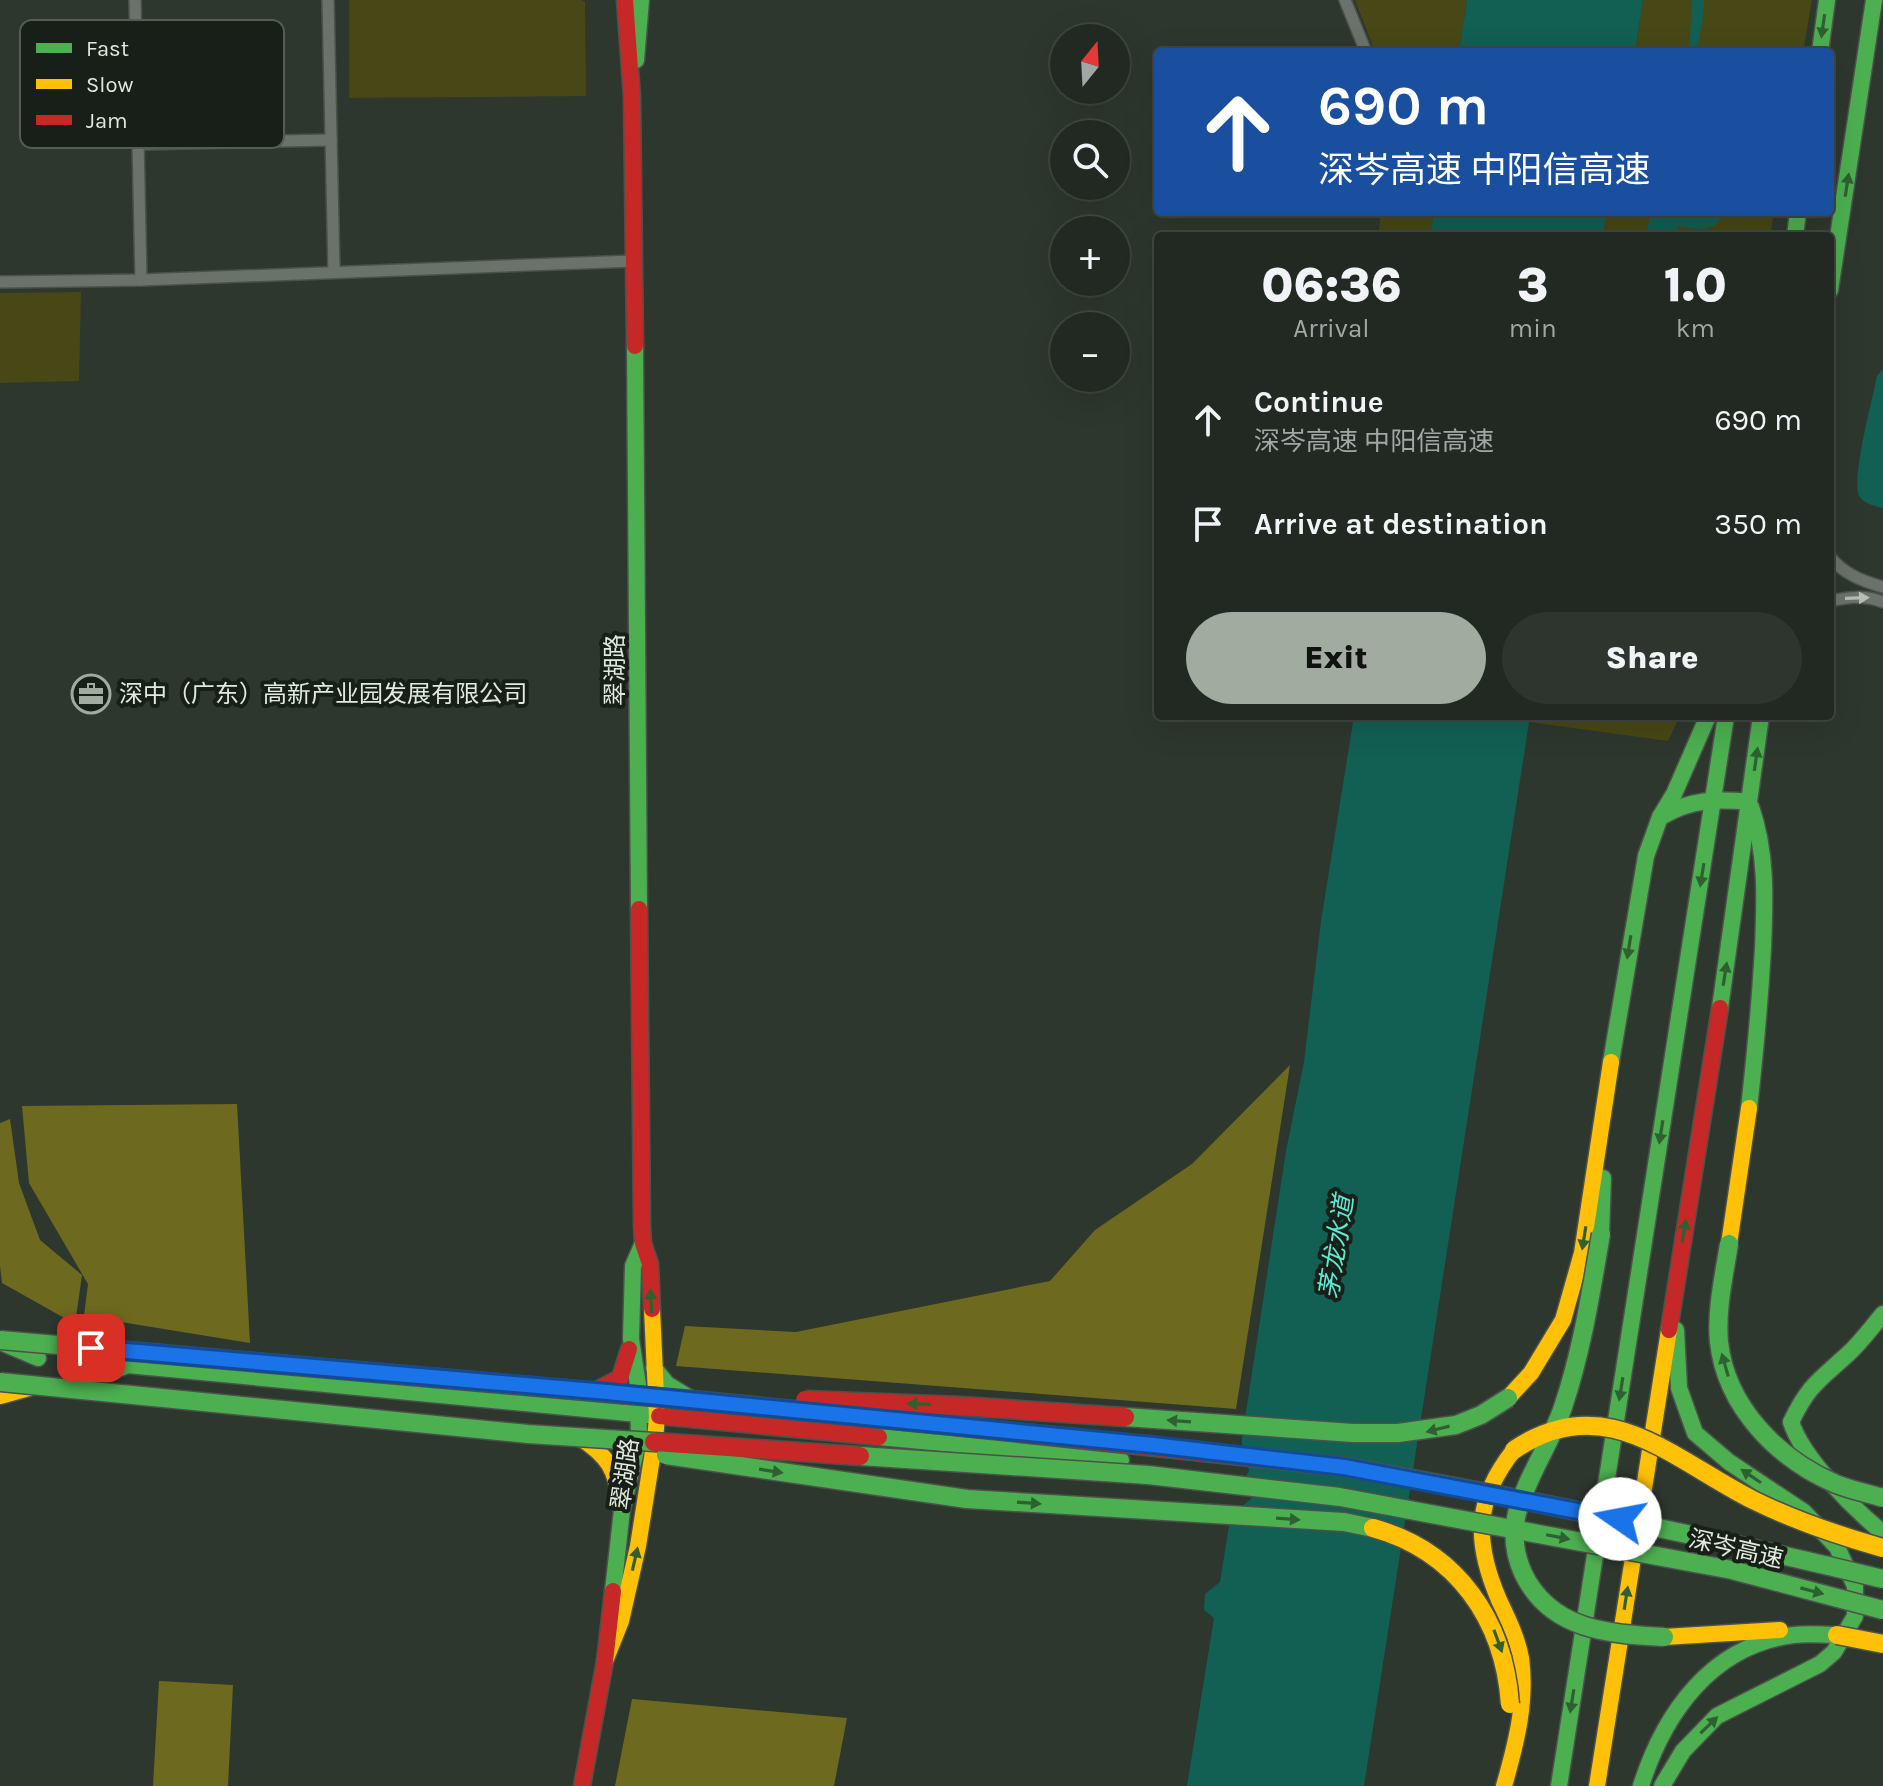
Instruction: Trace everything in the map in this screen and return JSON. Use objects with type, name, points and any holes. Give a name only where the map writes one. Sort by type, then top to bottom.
[{"type":"main road","name":"翠湖路","points":[[605,1661],[621,1621],[646,1500],[648,1415],[654,1368],[650,1264],[643,1243],[632,97],[625,0]]},
{"type":"main road","name":"翠湖路","points":[[632,97],[641,0]]},
{"type":"main road","points":[[1821,48],[1827,0]]},
{"type":"main road","points":[[1834,264],[1874,0]]},
{"type":"main road","points":[[0,1341],[607,1392],[961,1406],[1384,1434],[1429,1432],[1472,1420],[1508,1398],[1531,1373],[1563,1320],[1582,1253],[1640,877],[1660,817],[1674,794],[1706,720]]},
{"type":"main road","points":[[1559,1786],[1725,720]]},
{"type":"main road","points":[[1597,1786],[1726,970],[1760,720]]},
{"type":"main road","points":[[1660,817],[1677,806],[1712,798],[1749,802]]},
{"type":"main road","points":[[1749,802],[1763,842],[1765,891],[1760,1014],[1721,1304],[1719,1344],[1733,1393],[1761,1432],[1794,1461],[1834,1483],[1883,1498]]},
{"type":"main road","points":[[1600,1134],[1604,1204],[1601,1234],[1581,1336],[1562,1409],[1517,1511],[1514,1539],[1519,1566],[1535,1594],[1562,1616],[1592,1628],[1626,1635],[1664,1637],[1766,1630],[1837,1635],[1883,1644]]},
{"type":"main road","name":"翠湖路","points":[[643,1243],[633,1266],[631,1339],[648,1415]]},
{"type":"main road","points":[[1662,1786],[1683,1751],[1717,1716],[1820,1664],[1834,1652],[1855,1616],[1855,1586],[1837,1547],[1804,1512],[1729,1462],[1695,1433],[1679,1388],[1677,1277]]},
{"type":"main road","points":[[1883,1314],[1850,1352],[1816,1380],[1791,1422],[1796,1438],[1854,1509],[1883,1533]]},
{"type":"main road","points":[[560,1406],[620,1378],[631,1339]]},
{"type":"main road","points":[[0,1341],[38,1358]]},
{"type":"main road","points":[[1044,1453],[1041,1475],[139,1393],[110,1372],[128,1365],[1121,1460]]},
{"type":"main road","points":[[654,1368],[667,1384],[727,1423]]},
{"type":"main road","points":[[0,1382],[528,1434],[967,1499],[1344,1522],[1385,1531],[1421,1548],[1452,1572],[1475,1598],[1494,1629],[1515,1706]]},
{"type":"main road","points":[[0,1396],[19,1389],[51,1385]]},
{"type":"main road","name":"深岑高速","points":[[607,1392],[1153,1445],[1344,1467],[1531,1500],[1695,1534],[1883,1579]]},
{"type":"main road","points":[[1505,1781],[1521,1658],[1515,1635],[1484,1560],[1480,1531],[1484,1501],[1496,1470],[1514,1450],[1537,1435],[1571,1424],[1604,1427],[1635,1435],[1758,1503],[1805,1523],[1883,1548]]},
{"type":"main road","points":[[571,1432],[608,1458],[618,1476],[622,1510]]},
{"type":"main road","name":"深岑高速","points":[[528,1434],[1148,1475],[1340,1497],[1732,1570],[1883,1610]]},
{"type":"main road","name":"翠湖路","points":[[582,1786],[605,1661],[622,1510],[647,1439]]},
{"type":"main road","points":[[646,1500],[656,1467],[672,1457],[769,1450]]},
{"type":"main road","points":[[1641,1786],[1662,1729],[1677,1704],[1712,1668],[1757,1644],[1788,1635],[1837,1635]]},
{"type":"street","points":[[135,0],[135,20]]},
{"type":"street","points":[[328,0],[334,272]]},
{"type":"street","points":[[1345,0],[1364,48]]},
{"type":"street","points":[[284,141],[331,140]]},
{"type":"street","points":[[138,148],[141,280]]},
{"type":"street","points":[[0,282],[141,280],[634,261]]},
{"type":"street","points":[[1834,561],[1847,573],[1883,587]]},
{"type":"street","points":[[1834,573],[1847,573]]},
{"type":"street","points":[[1834,600],[1851,597],[1883,602]]},
{"type":"shaded area","points":[[349,0],[581,0],[585,2],[586,96],[349,98]]},
{"type":"shaded area","points":[[1355,0],[1467,0],[1460,48],[1373,48]]},
{"type":"shaded area","points":[[1643,0],[1812,0],[1804,48],[1636,48]]},
{"type":"shaded area","points":[[1380,216],[1433,216],[1431,232],[1378,232]]},
{"type":"shaded area","points":[[1607,216],[1773,216],[1771,232],[1603,232]]},
{"type":"shaded area","points":[[81,292],[79,381],[0,383],[0,293]]},
{"type":"shaded area","points":[[1529,720],[1678,720],[1668,741]]},
{"type":"shaded area","points":[[1290,1065],[1236,1409],[676,1366],[685,1326],[796,1332],[1050,1281],[1095,1230],[1192,1164]]},
{"type":"shaded area","points":[[237,1104],[250,1343],[84,1316],[88,1284],[29,1183],[22,1106]]},
{"type":"shaded area","points":[[10,1119],[19,1183],[40,1240],[82,1275],[75,1324],[2,1283],[0,1123]]},
{"type":"shaded area","points":[[159,1681],[233,1685],[228,1786],[153,1786]]},
{"type":"shaded area","points":[[632,1699],[847,1718],[834,1786],[615,1786]]},
{"type":"water","points":[[1467,0],[1643,0],[1636,48],[1460,48]]},
{"type":"water","points":[[1692,0],[1704,0],[1698,48],[1689,48]]},
{"type":"water","points":[[1433,216],[1607,216],[1603,232],[1431,232]]},
{"type":"water","points":[[1650,216],[1723,216],[1706,229],[1679,226],[1675,232],[1647,232]]},
{"type":"water","points":[[1883,369],[1883,508],[1860,497],[1858,474],[1877,376]]},
{"type":"water","name":"茅龙水道","points":[[1353,720],[1529,720],[1364,1786],[1187,1786],[1214,1618],[1204,1610],[1205,1594],[1220,1582],[1229,1526],[1236,1511],[1251,1499],[1253,1493],[1246,1477],[1249,1470],[1242,1452],[1242,1438],[1286,1151],[1304,1062],[1321,921]]},
{"type":"traffic: fast","points":[[636,60],[641,0]]},
{"type":"traffic: fast","points":[[1821,48],[1827,0]]},
{"type":"traffic: fast","points":[[1834,264],[1874,0]]},
{"type":"traffic: fast","points":[[1796,232],[1798,216]]},
{"type":"traffic: fast","points":[[635,346],[639,909]]},
{"type":"traffic: fast","points":[[1611,1062],[1646,856],[1660,817],[1674,794],[1706,720]]},
{"type":"traffic: fast","points":[[1559,1786],[1725,720]]},
{"type":"traffic: fast","points":[[1720,1008],[1760,720]]},
{"type":"traffic: fast","points":[[1663,816],[1684,806],[1704,802],[1749,802]]},
{"type":"traffic: fast","points":[[1749,1108],[1764,912],[1760,842],[1751,807]]},
{"type":"traffic: fast","points":[[1601,1234],[1603,1178]]},
{"type":"traffic: fast","points":[[1601,1234],[1576,1364],[1558,1420],[1521,1499],[1514,1536],[1516,1551],[1523,1573],[1535,1592],[1565,1618],[1622,1634],[1664,1637]]},
{"type":"traffic: fast","points":[[613,1591],[622,1510],[639,1438],[638,1385],[631,1339],[633,1266],[643,1243]]},
{"type":"traffic: fast","points":[[1729,1244],[1720,1305],[1719,1342],[1732,1388],[1744,1409],[1758,1428],[1794,1460],[1836,1484],[1883,1498]]},
{"type":"traffic: fast","points":[[1883,1314],[1810,1391],[1791,1422],[1817,1467],[1883,1533]]},
{"type":"traffic: fast","points":[[1662,1786],[1683,1751],[1717,1716],[1820,1664],[1834,1652],[1855,1616],[1855,1586],[1837,1547],[1804,1512],[1729,1462],[1695,1433],[1679,1388],[1676,1330]]},
{"type":"traffic: fast","points":[[0,1340],[701,1401]]},
{"type":"traffic: fast","points":[[3,1343],[38,1358]]},
{"type":"traffic: fast","points":[[110,1372],[128,1365],[659,1416]]},
{"type":"traffic: fast","points":[[654,1368],[667,1384],[693,1400]]},
{"type":"traffic: fast","points":[[0,1382],[528,1434],[654,1442]]},
{"type":"traffic: fast","points":[[1125,1417],[1353,1433],[1398,1433],[1456,1425],[1481,1415],[1508,1398]]},
{"type":"traffic: fast","points":[[879,1437],[1121,1460]]},
{"type":"traffic: fast","points":[[666,1455],[967,1499],[1344,1522],[1373,1528]]},
{"type":"traffic: fast","points":[[860,1456],[1148,1475],[1340,1497],[1732,1570],[1883,1610]]},
{"type":"traffic: fast","points":[[1346,1467],[1616,1519],[1883,1579]]},
{"type":"traffic: fast","points":[[1641,1786],[1663,1733],[1678,1709],[1695,1687],[1716,1668],[1765,1641],[1799,1634],[1837,1635]]},
{"type":"traffic: slow","points":[[1508,1398],[1531,1373],[1563,1320],[1582,1253],[1611,1062]]},
{"type":"traffic: slow","points":[[1729,1244],[1749,1108]]},
{"type":"traffic: slow","points":[[605,1661],[621,1621],[638,1546],[655,1439],[657,1417],[652,1309]]},
{"type":"traffic: slow","points":[[1597,1786],[1669,1330]]},
{"type":"traffic: slow","points":[[0,1396],[29,1388]]},
{"type":"traffic: slow","points":[[701,1401],[946,1425]]},
{"type":"traffic: slow","points":[[1514,1450],[1547,1432],[1579,1426],[1609,1428],[1639,1437],[1755,1501],[1818,1528],[1883,1548]]},
{"type":"traffic: slow","points":[[579,1437],[609,1464],[621,1504]]},
{"type":"traffic: slow","points":[[1504,1786],[1519,1723],[1523,1691],[1521,1658],[1485,1559],[1482,1522],[1491,1486],[1514,1450]]},
{"type":"traffic: slow","points":[[1373,1528],[1429,1553],[1471,1593],[1498,1644],[1510,1704]]},
{"type":"traffic: slow","points":[[1664,1637],[1780,1630]]},
{"type":"traffic: slow","points":[[1837,1635],[1883,1644]]},
{"type":"traffic: jam","points":[[625,0],[632,97],[635,346]]},
{"type":"traffic: jam","points":[[639,909],[642,1226],[643,1243],[650,1264],[652,1309]]},
{"type":"traffic: jam","points":[[1669,1330],[1720,1008]]},
{"type":"traffic: jam","points":[[593,1392],[620,1378],[629,1349]]},
{"type":"traffic: jam","points":[[805,1400],[1125,1417]]},
{"type":"traffic: jam","points":[[659,1416],[879,1437]]},
{"type":"traffic: jam","points":[[946,1425],[1346,1467]]},
{"type":"traffic: jam","points":[[654,1442],[860,1456]]},
{"type":"traffic: jam","points":[[582,1786],[605,1661],[613,1591]]},
{"type":"place","name":"深中（广东）高新产业园发展有限公司","points":[[91,694]]},
{"type":"route","points":[[91,1348],[607,1392],[1153,1445],[1344,1467],[1620,1519]]}]
